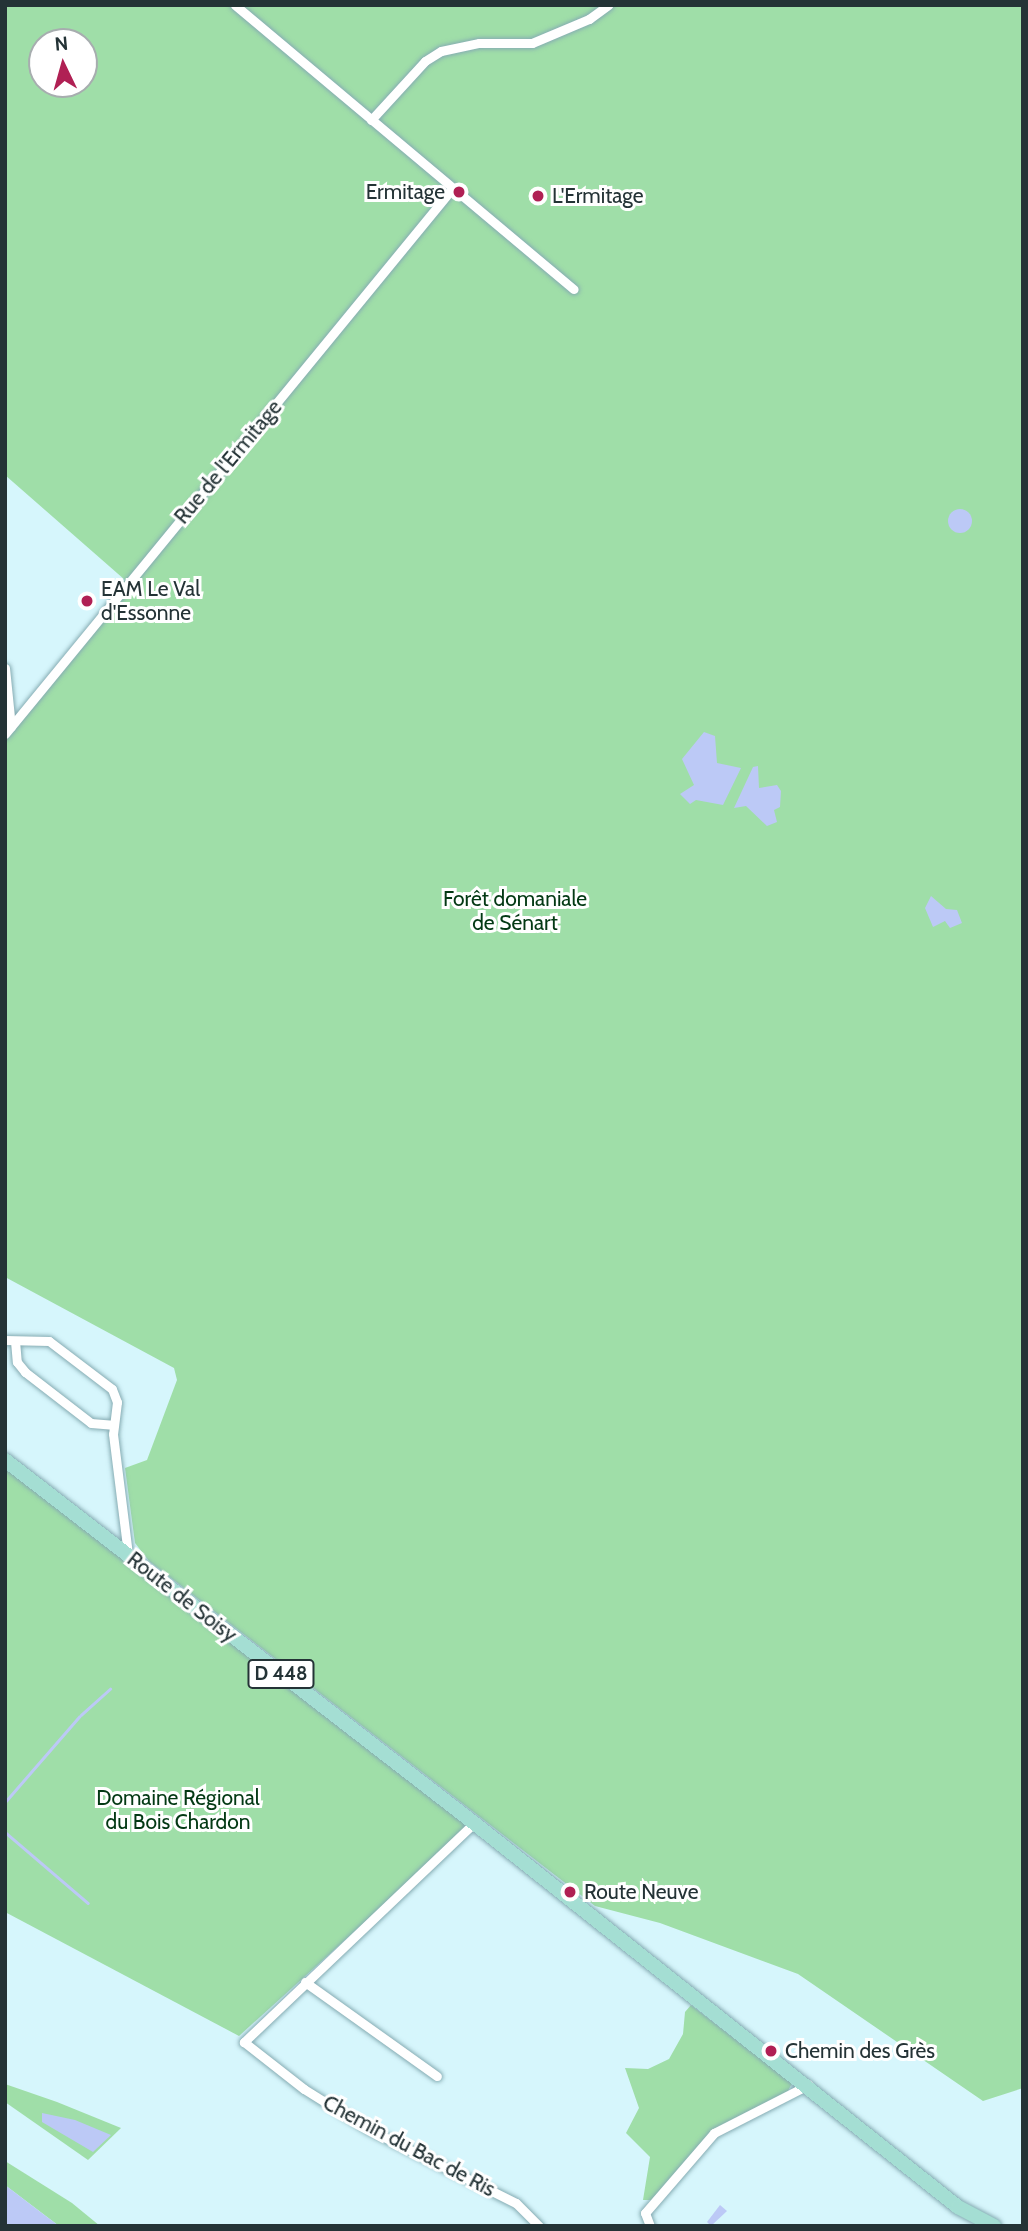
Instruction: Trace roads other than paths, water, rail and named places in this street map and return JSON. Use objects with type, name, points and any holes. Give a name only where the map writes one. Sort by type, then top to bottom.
[{"type":"main road","name":"Route de Soisy","points":[[5,1460],[474,1823]]},
{"type":"main road","name":"D 448","points":[[474,1823],[808,2085],[958,2207],[994,2226]]},
{"type":"street","points":[[235,5],[451,190],[573,289]]},
{"type":"street","points":[[370,120],[425,61],[440,51],[468,44],[532,43],[589,19],[608,5]]},
{"type":"street","name":"Rue de l'Ermitage","points":[[8,730],[451,190]]},
{"type":"street","points":[[5,668],[8,730]]},
{"type":"street","points":[[112,1425],[91,1423],[25,1372],[17,1362],[10,1340],[49,1341],[107,1384],[117,1402],[112,1425],[128,1555]]},
{"type":"street","points":[[436,2076],[305,1983],[474,1823]]},
{"type":"street","name":"Chemin du Bac de Ris","points":[[305,1983],[244,2042],[346,2116],[516,2203],[540,2226]]},
{"type":"street","points":[[650,2226],[645,2213],[713,2133],[808,2085]]},
{"type":"water","points":[[960,509],[968,513],[972,521],[968,529],[960,533],[952,529],[948,521],[952,513]]},
{"type":"water","points":[[704,732],[715,736],[717,763],[741,768],[723,805],[696,800],[690,804],[680,794],[694,785],[682,759]]},
{"type":"water","points":[[758,766],[759,788],[777,785],[781,791],[780,807],[774,810],[777,822],[767,826],[746,806],[734,808],[753,767]]},
{"type":"water","points":[[931,896],[946,909],[957,910],[962,923],[950,928],[945,921],[933,927],[925,908]]},
{"type":"water","points":[[42,2113],[75,2120],[111,2135],[93,2152],[42,2122]]},
{"type":"water","points":[[5,2185],[43,2214],[59,2226],[5,2226]]},
{"type":"water","points":[[720,2205],[727,2211],[711,2226],[707,2222]]},
{"type":"waterway","points":[[81,1715],[110,1689]]},
{"type":"waterway","points":[[5,1802],[79,1717]]},
{"type":"waterway","points":[[5,1832],[88,1903]]},
{"type":"place","name":"Ermitage","points":[[459,192]]},
{"type":"place","name":"L'Ermitage","points":[[538,196]]},
{"type":"place","name":"EAM Le Val d'Essonne","points":[[87,601]]},
{"type":"place","name":"Route Neuve","points":[[570,1892]]},
{"type":"place","name":"Chemin des Grès","points":[[771,2051]]},
{"type":"park label","name":"Forêt domaniale de Sénart","points":[[515,911]]},
{"type":"park label","name":"Domaine Régional du Bois Chardon","points":[[178,1810]]}]
